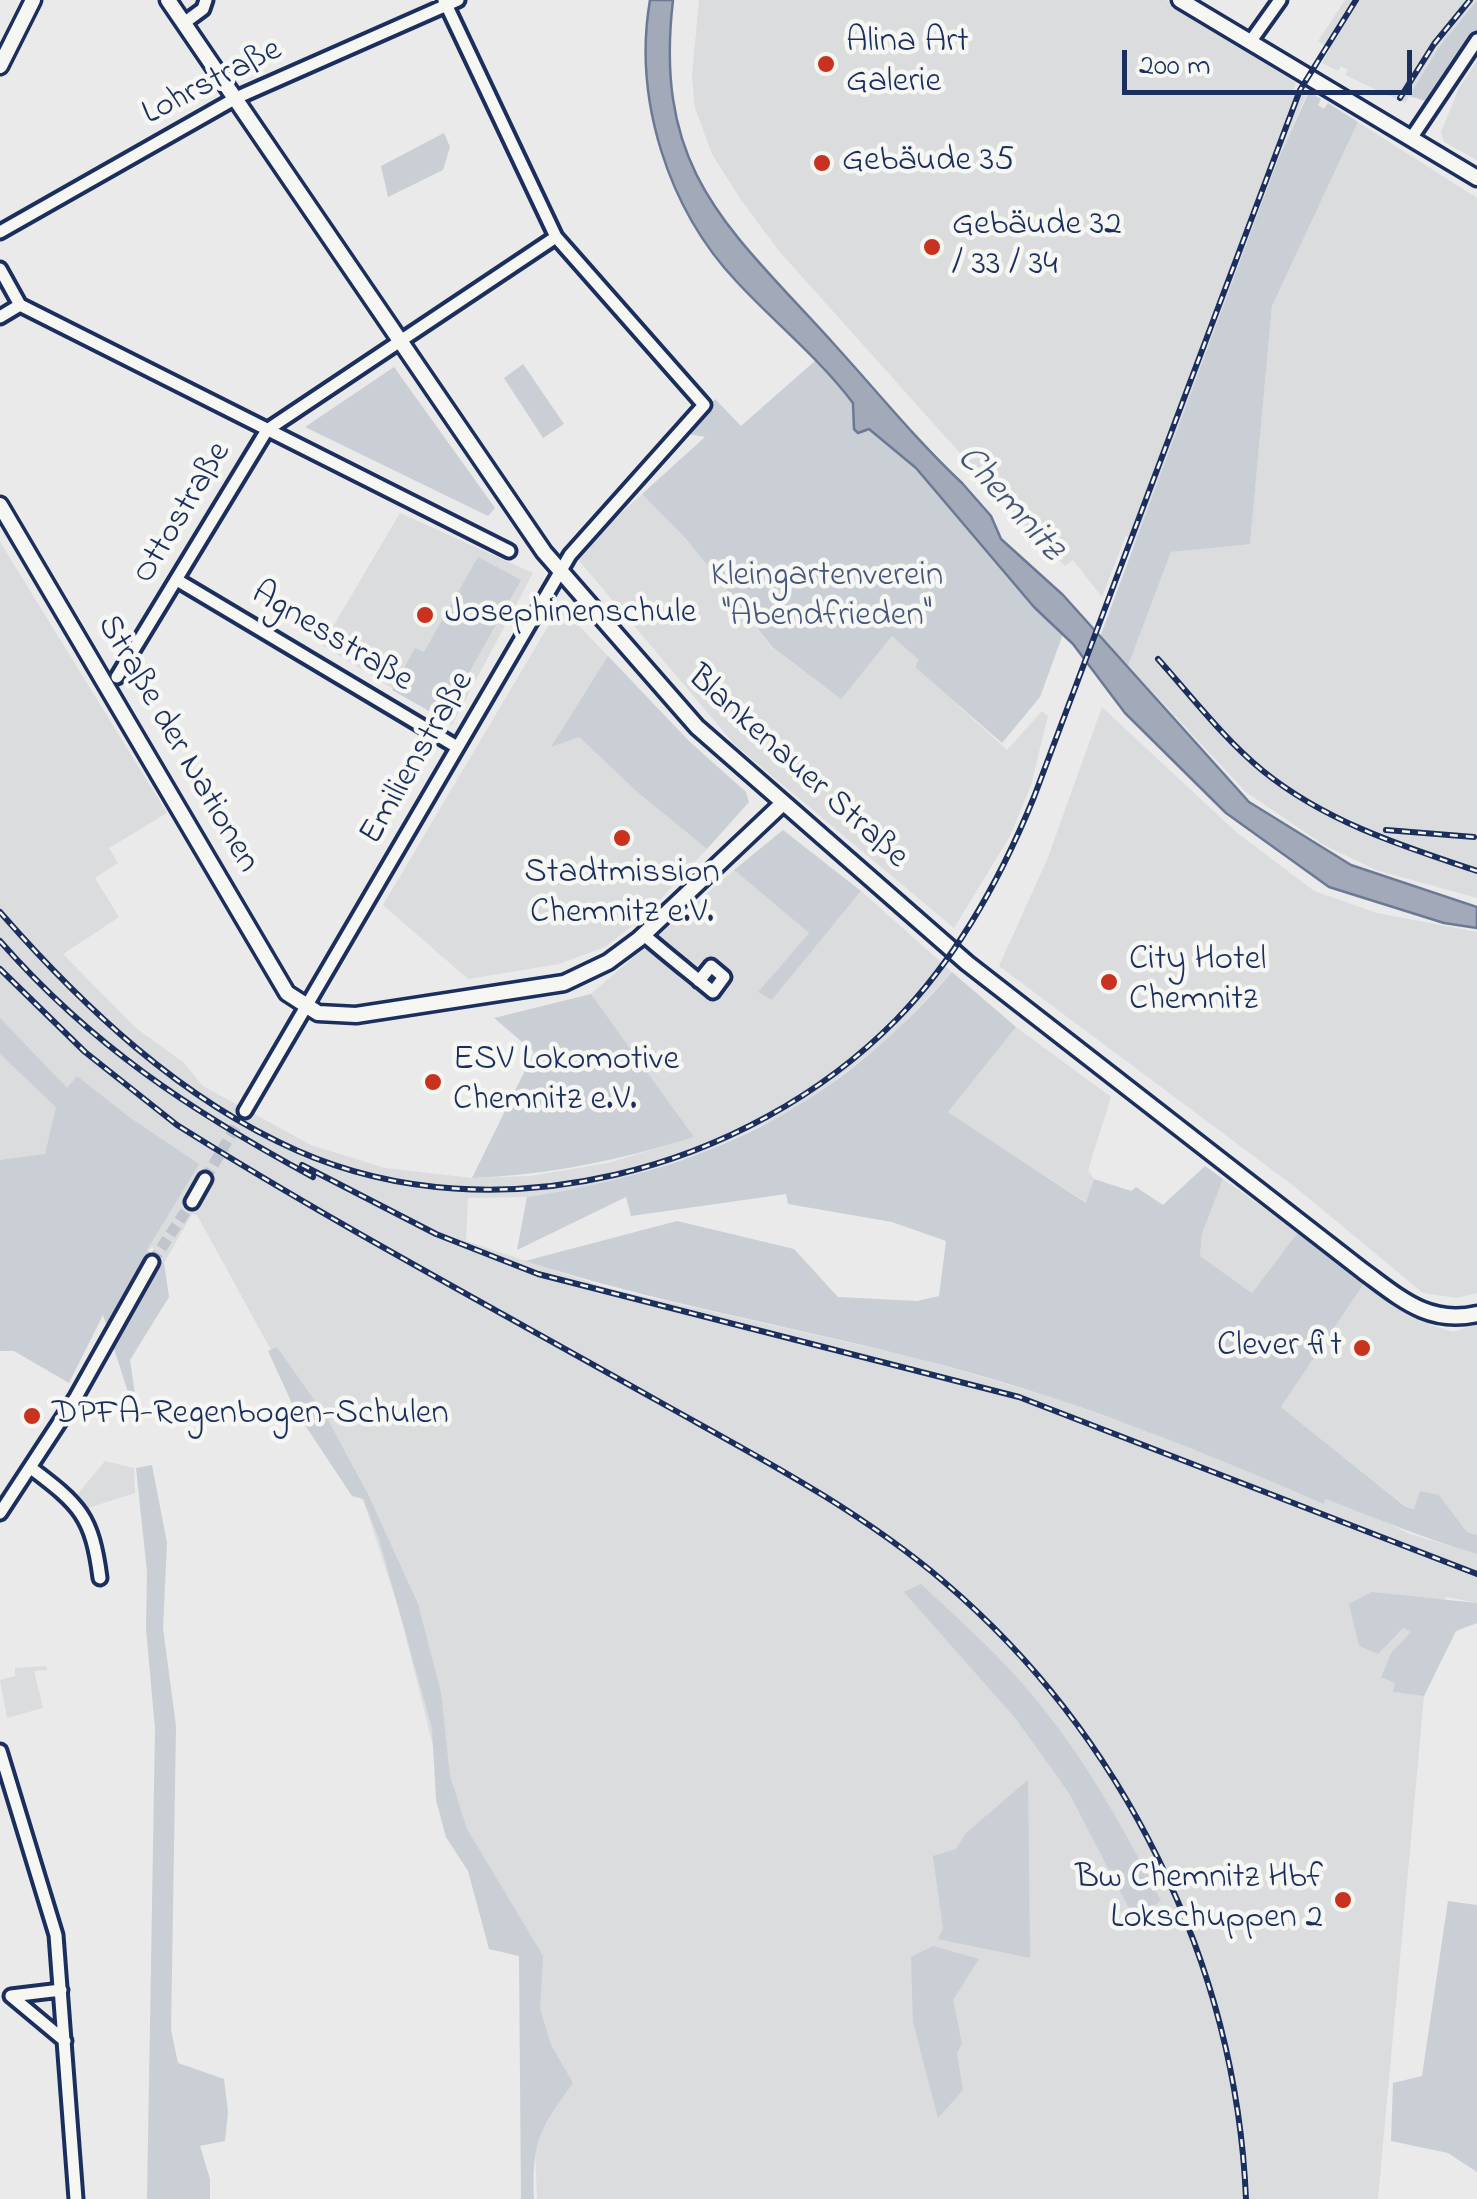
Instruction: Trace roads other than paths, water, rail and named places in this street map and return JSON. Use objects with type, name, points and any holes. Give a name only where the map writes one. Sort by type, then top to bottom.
[{"type":"main road","points":[[0,66],[33,0]]},
{"type":"main road","name":"Blankenauer Straße","points":[[168,0],[560,573],[706,736],[1044,1025],[1413,1308],[1452,1318],[1477,1314]]},
{"type":"main road","points":[[1180,0],[1477,178]]},
{"type":"main road","name":"Straße der Nationen","points":[[0,506],[287,994],[306,1008]]},
{"type":"main road","points":[[306,1008],[330,1015],[356,1015],[564,983],[608,962],[644,935],[782,804]]},
{"type":"street","points":[[184,23],[202,9],[206,0]]},
{"type":"street","points":[[1250,42],[1280,0]]},
{"type":"street","points":[[267,430],[556,237],[450,2]]},
{"type":"street","name":"Lohrstraße","points":[[0,232],[236,98],[450,2]]},
{"type":"street","points":[[1412,138],[1477,40]]},
{"type":"street","name":"Emilienstraße","points":[[245,1111],[560,573],[582,542],[704,405],[556,237]]},
{"type":"street","points":[[0,270],[20,305],[509,552]]},
{"type":"street","points":[[0,317],[20,305]]},
{"type":"street","name":"Ottostraße","points":[[118,677],[267,430]]},
{"type":"street","name":"Agnesstraße","points":[[177,580],[457,747]]},
{"type":"street","points":[[644,935],[699,981]]},
{"type":"street","points":[[192,1202],[205,1179]]},
{"type":"street","points":[[0,1512],[32,1468],[152,1262]]},
{"type":"street","points":[[32,1468],[84,1512],[94,1536],[100,1578]]},
{"type":"street","points":[[0,1751],[4,1778],[56,1935],[76,2199]]},
{"type":"street","points":[[6,1994],[61,1990]]},
{"type":"street","points":[[6,1994],[65,2042]]},
{"type":"water","points":[[650,0],[673,0],[670,59],[675,110],[687,154],[706,192],[761,265],[991,516],[1001,539],[1063,595],[1249,802],[1351,865],[1477,907],[1477,928],[1444,923],[1329,887],[1226,813],[1125,713],[1073,644],[1034,607],[916,468],[869,429],[858,433],[854,429],[853,403],[713,253],[675,187],[661,151],[647,76]]},
{"type":"tunnel","points":[[205,1179],[245,1111]]},
{"type":"tunnel","points":[[152,1262],[192,1202]]},
{"type":"railway","points":[[0,912],[100,1016],[174,1078],[255,1130],[298,1151],[374,1177],[454,1188],[535,1188],[615,1175],[694,1151],[768,1116],[836,1073],[896,1020],[939,970],[976,915],[1007,857],[1034,797],[1300,90],[1356,0]]},
{"type":"railway","points":[[1400,98],[1434,44],[1470,0]]},
{"type":"railway","points":[[1158,659],[1235,745],[1287,789],[1365,831],[1477,871]]},
{"type":"railway","points":[[1386,830],[1474,837]]},
{"type":"railway","points":[[0,941],[71,1013],[145,1074],[313,1177]]},
{"type":"railway","points":[[0,969],[85,1052],[177,1125],[355,1231],[841,1506],[943,1581],[1007,1642],[1065,1709],[1115,1782],[1158,1859],[1193,1940],[1220,2024],[1237,2111],[1246,2199]]},
{"type":"railway","points":[[302,1165],[436,1234],[538,1274],[1019,1397],[1477,1574]]},
{"type":"place","name":"Alina Art Galerie","points":[[826,64]]},
{"type":"place","name":"Gebäude 35","points":[[822,163]]},
{"type":"place","name":"Gebäude 32 / 33 / 34","points":[[932,247]]},
{"type":"place","name":"Josephinenschule","points":[[425,615]]},
{"type":"place","name":"Stadtmission Chemnitz e.V.","points":[[622,838]]},
{"type":"place","name":"City Hotel Chemnitz","points":[[1109,982]]},
{"type":"place","name":"ESV Lokomotive Chemnitz e.V.","points":[[433,1082]]},
{"type":"place","name":"Clever fit","points":[[1362,1348]]},
{"type":"place","name":"DPFA-Regenbogen-Schulen","points":[[32,1416]]},
{"type":"place","name":"Bw Chemnitz Hbf Lokschuppen 2","points":[[1343,1900]]},
{"type":"water label","name":"Chemnitz","points":[[1008,505]]},
{"type":"park label","name":"Kleingartenverein \"Abendfrieden\"","points":[[827,598]]}]
